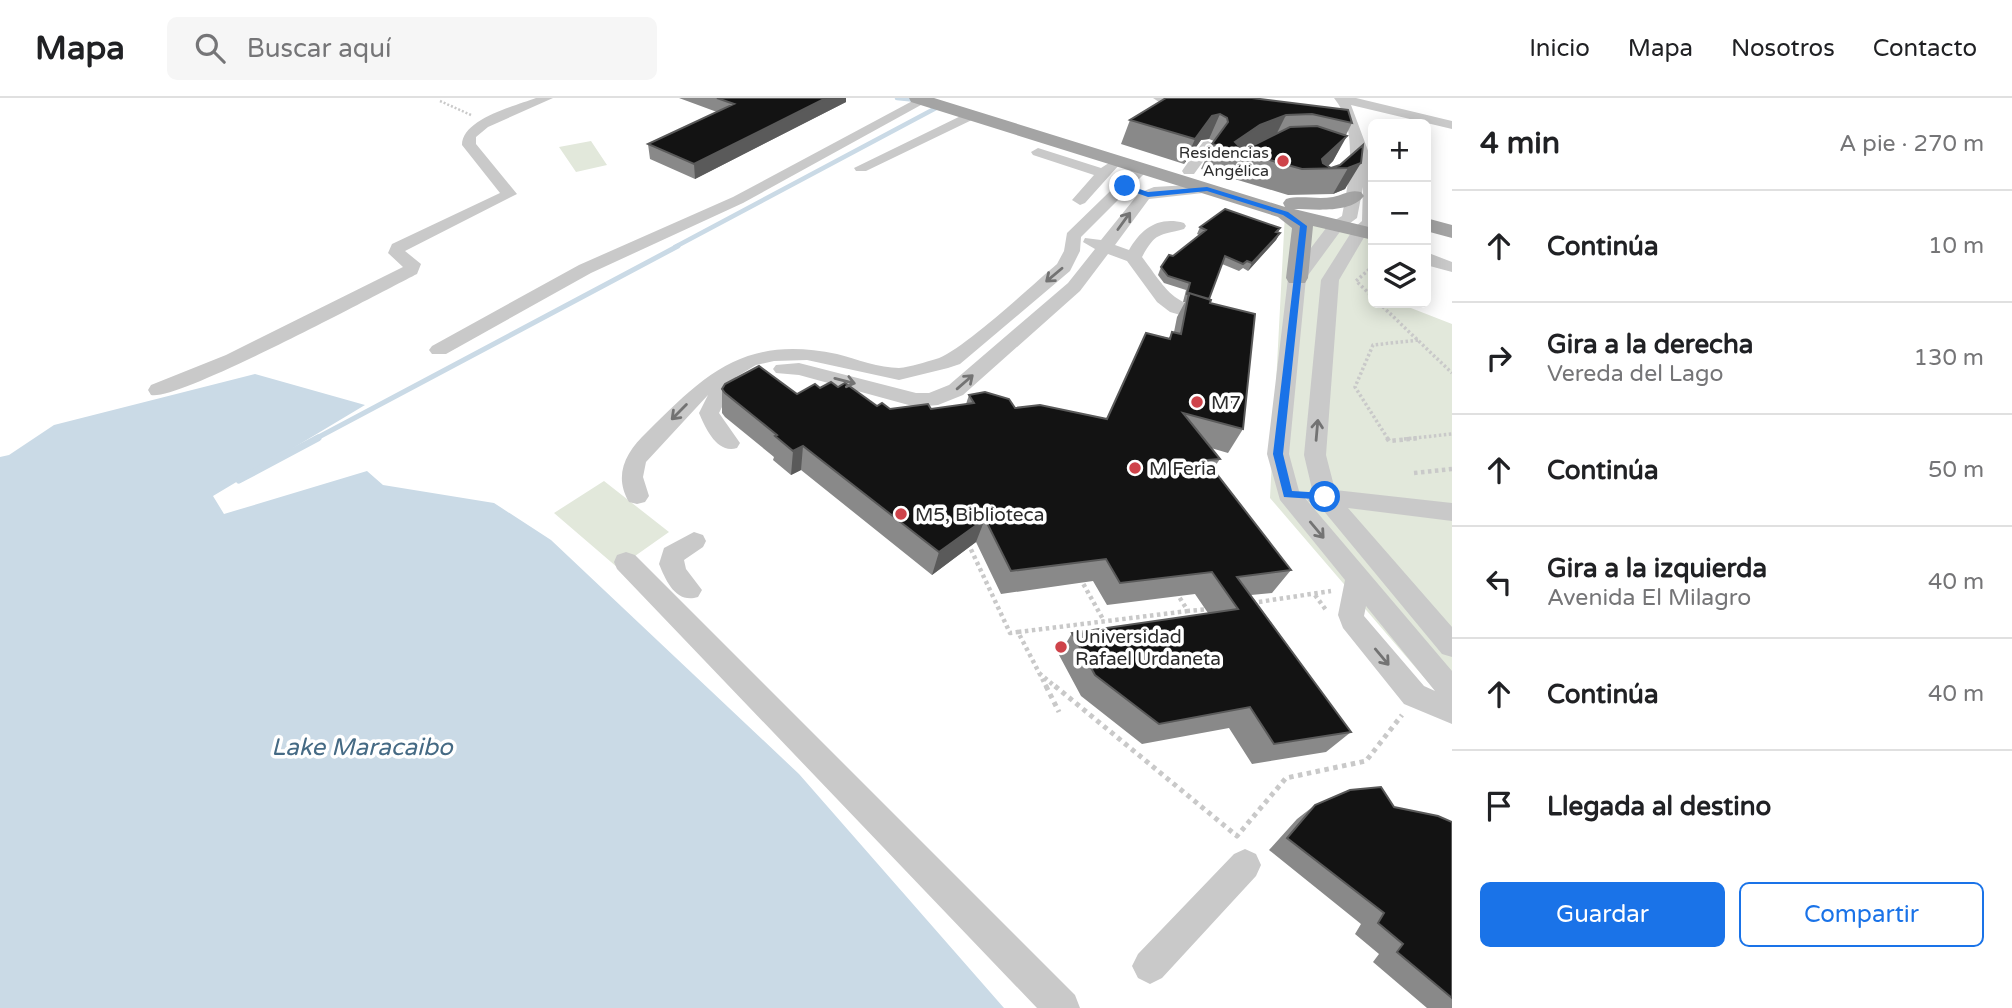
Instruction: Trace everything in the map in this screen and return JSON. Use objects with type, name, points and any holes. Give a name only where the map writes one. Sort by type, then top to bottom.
[{"type":"main road","points":[[944,98],[1189,172],[1289,208],[1334,203],[1366,192]]},
{"type":"main road","points":[[920,99],[1111,167],[1142,168],[1207,189],[1360,226]]},
{"type":"main road","points":[[1289,208],[1303,226],[1297,278]]},
{"type":"main road","points":[[1431,226],[1452,233]]},
{"type":"main road","points":[[1431,231],[1452,233]]},
{"type":"main road","points":[[1431,244],[1452,247]]},
{"type":"street","points":[[158,390],[233,359],[411,270],[412,264],[396,253],[398,248],[507,197],[509,191],[469,145],[469,136],[486,122],[547,98]]},
{"type":"street","points":[[1159,98],[1219,98]]},
{"type":"street","points":[[1452,125],[1341,98],[1350,132],[1371,178],[1360,226],[1330,280],[1314,455],[1325,497],[1452,646]]},
{"type":"street","points":[[439,350],[585,269],[738,200],[920,99]]},
{"type":"street","points":[[861,168],[971,115]]},
{"type":"street","points":[[1350,132],[1346,162],[1358,176],[1366,192],[1360,226],[1297,278],[1278,454],[1288,494],[1452,691]]},
{"type":"street","points":[[1189,172],[1208,145]]},
{"type":"street","points":[[1038,152],[1111,167]]},
{"type":"street","points":[[1080,200],[1111,167]]},
{"type":"street","points":[[729,443],[709,413],[718,395],[763,372],[816,364],[899,374],[953,360],[1064,267],[1072,251],[1073,236],[1142,168]]},
{"type":"street","points":[[1125,186],[1148,194],[1207,189]]},
{"type":"street","points":[[637,496],[632,477],[635,460],[650,441],[702,389],[749,361],[763,356],[793,353],[916,400],[931,400],[956,390],[1074,287],[1138,201],[1148,194]]},
{"type":"street","points":[[1133,257],[1152,229],[1178,226]]},
{"type":"street","points":[[1073,236],[1133,257],[1163,298],[1176,308],[1227,322]]},
{"type":"street","points":[[1431,260],[1452,267]]},
{"type":"street","points":[[899,374],[897,380],[902,395]]},
{"type":"street","points":[[1288,494],[1452,512]]},
{"type":"street","points":[[689,590],[676,575],[671,564],[673,555],[694,541]]},
{"type":"street","points":[[626,562],[1062,1008]]},
{"type":"street","points":[[1358,579],[1350,615],[1352,621],[1414,695],[1452,711]]},
{"type":"street","points":[[1150,966],[1245,865]]},
{"type":"path","points":[[440,101],[486,122]]},
{"type":"path","points":[[1368,270],[1356,281],[1368,292]]},
{"type":"path","points":[[1384,308],[1452,373]]},
{"type":"path","points":[[1419,340],[1373,345],[1355,387],[1389,441],[1452,433]]},
{"type":"path","points":[[1414,473],[1452,469]]},
{"type":"path","points":[[965,535],[1010,633],[1214,608]]},
{"type":"path","points":[[1078,575],[1104,621]]},
{"type":"path","points":[[1169,581],[1188,611]]},
{"type":"path","points":[[1239,605],[1331,591]]},
{"type":"path","points":[[1315,595],[1331,616]]},
{"type":"path","points":[[1148,616],[1155,627]]},
{"type":"path","points":[[1018,632],[1059,712]]},
{"type":"path","points":[[1039,673],[1237,836],[1286,778],[1366,761],[1405,711]]},
{"type":"shaded area","points":[[591,141],[607,165],[576,172],[559,147]]},
{"type":"shaded area","points":[[1285,213],[1368,237],[1368,308],[1411,308],[1452,324],[1452,710],[1270,498]]},
{"type":"shaded area","points":[[604,481],[669,532],[618,568],[554,513]]},
{"type":"water","name":"Lake Maracaibo","points":[[255,374],[365,405],[213,496],[224,514],[367,471],[383,485],[494,503],[551,540],[799,774],[1004,1008],[0,1008],[0,457],[9,455],[54,425]]},
{"type":"building","points":[[717,98],[826,98],[694,164],[648,144],[734,104]]},
{"type":"building","points":[[1166,98],[1252,98],[1348,110],[1352,123],[1312,114],[1286,115],[1260,125],[1235,142],[1240,147],[1248,148],[1290,127],[1317,126],[1347,136],[1322,159],[1323,163],[1331,168],[1340,165],[1363,145],[1361,163],[1348,168],[1302,169],[1212,144],[1228,122],[1227,118],[1220,114],[1212,116],[1195,139],[1130,120]]},
{"type":"building","points":[[1225,209],[1280,228],[1276,232],[1280,233],[1252,263],[1247,261],[1243,264],[1225,256],[1209,299],[1189,295],[1187,294],[1190,283],[1168,276],[1161,267],[1169,255],[1173,256],[1206,230],[1200,227]]},
{"type":"building","points":[[1189,293],[1211,300],[1210,303],[1255,314],[1243,429],[1183,413],[1220,459],[1206,460],[1291,570],[1237,577],[1351,732],[1274,744],[1250,707],[1159,724],[1095,675],[1072,633],[1238,609],[1212,572],[1120,583],[1106,559],[1011,571],[985,519],[939,552],[803,446],[793,451],[722,389],[725,384],[759,366],[797,394],[815,384],[820,388],[831,382],[838,387],[845,383],[877,406],[882,403],[890,409],[928,404],[931,409],[974,403],[969,395],[985,392],[1009,399],[1015,408],[1040,405],[1107,419],[1146,333],[1170,339],[1172,332],[1181,334]]},
{"type":"building","points":[[1381,787],[1394,807],[1438,816],[1452,822],[1452,998],[1397,952],[1403,944],[1378,923],[1384,913],[1287,838],[1315,805],[1350,790]]},
{"type":"waterway","points":[[897,98],[917,100]]},
{"type":"waterway","points":[[675,247],[936,108]]},
{"type":"waterway","points":[[315,439],[678,246]]},
{"type":"waterway","points":[[239,480],[318,438]]},
{"type":"place","name":"Residencias Angélica","points":[[1283,161]]},
{"type":"place","name":"M7","points":[[1197,402]]},
{"type":"place","name":"M Feria","points":[[1135,468]]},
{"type":"place","name":"M5, Biblioteca","points":[[901,514]]},
{"type":"place","name":"Universidad Rafael Urdaneta","points":[[1061,647]]},
{"type":"route","points":[[1125,186],[1148,194],[1207,189],[1285,213],[1303,226],[1278,454],[1288,494],[1325,497]]}]
